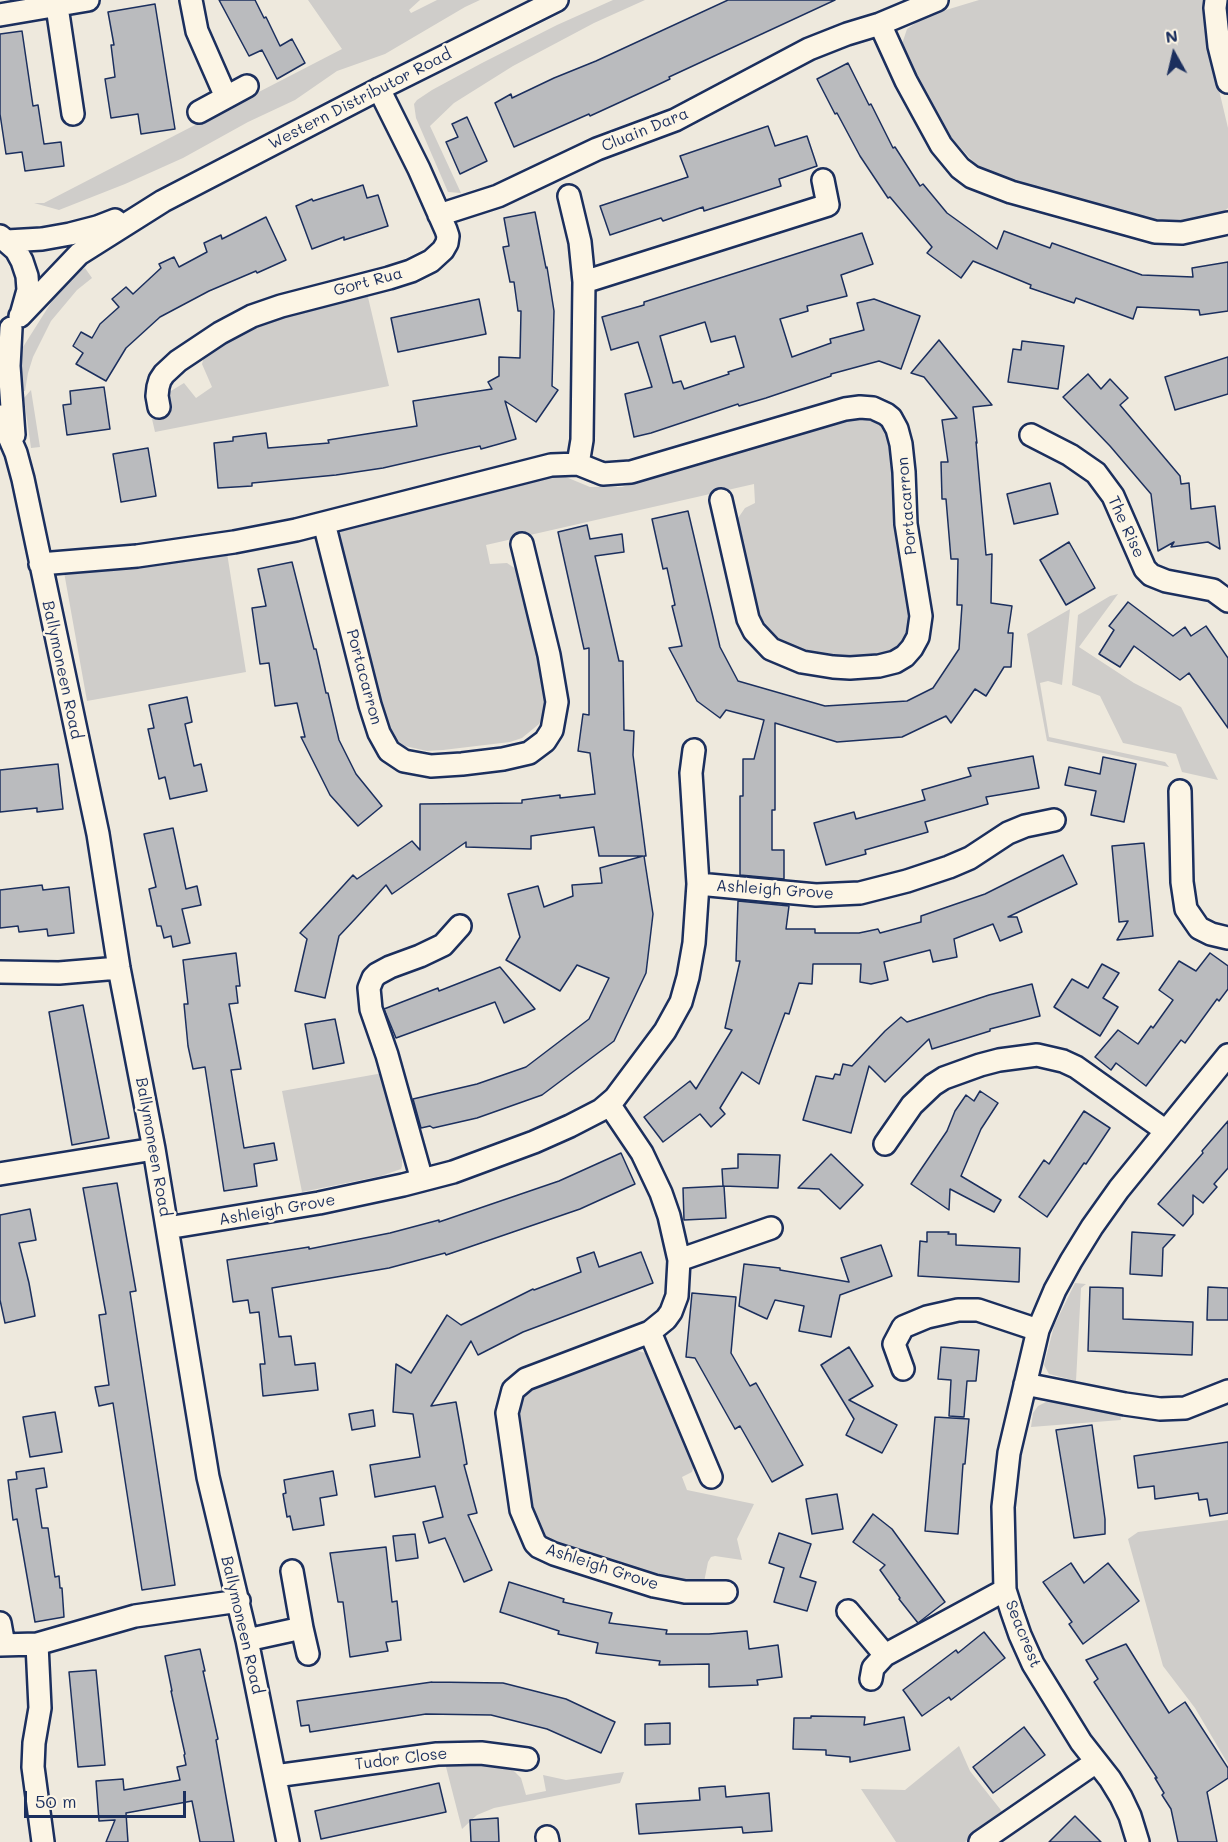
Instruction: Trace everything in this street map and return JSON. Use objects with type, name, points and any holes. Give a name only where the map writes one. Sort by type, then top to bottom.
[{"type":"street","points":[[0,15],[57,2],[88,0]]},
{"type":"street","points":[[191,0],[197,31],[226,97]]},
{"type":"street","name":"Western Distributor Road","points":[[10,327],[79,254],[163,201],[557,0]]},
{"type":"street","name":"Cluain Dara","points":[[439,215],[498,196],[597,149],[675,120],[809,49],[880,24],[937,0]]},
{"type":"street","points":[[1216,0],[1219,46],[1228,82]]},
{"type":"street","points":[[57,2],[73,114]]},
{"type":"street","points":[[880,24],[906,81],[936,135],[960,168],[972,177],[1011,192],[1155,232],[1182,233],[1228,223]]},
{"type":"street","points":[[199,112],[247,86]]},
{"type":"street","name":"Gort Rua","points":[[159,407],[158,387],[164,374],[178,361],[220,333],[252,316],[281,306],[411,271],[431,261],[443,250],[448,236],[379,89]]},
{"type":"street","points":[[584,282],[828,205],[823,180]]},
{"type":"street","points":[[569,196],[580,242],[584,282],[582,440],[578,464]]},
{"type":"street","name":"Western Distributor Road","points":[[3,238],[42,239],[69,234],[97,227],[163,201]]},
{"type":"street","name":"Ballymoneen Road","points":[[3,238],[16,250],[22,261],[27,276],[28,290],[25,306],[10,327],[10,376],[16,453],[98,834],[119,969],[154,1149],[208,1478],[248,1640],[288,1842]]},
{"type":"street","name":"Portacarron","points":[[40,564],[137,556],[234,542],[324,523],[551,465],[578,464],[603,474],[631,472],[845,409],[873,408],[886,414],[894,424],[902,444],[906,524],[921,616],[918,637],[912,648],[895,662],[879,666],[850,668],[833,668],[802,662],[771,649],[754,632],[748,619],[721,500]]},
{"type":"street","name":"Ballymoneen Road","points":[[0,416],[16,453]]},
{"type":"street","name":"The Rise","points":[[1031,435],[1070,455],[1096,473],[1113,496],[1145,569],[1150,575],[1166,581],[1213,590],[1228,601]]},
{"type":"street","name":"Portacarron","points":[[324,523],[379,733],[389,751],[404,762],[431,766],[503,759],[529,753],[545,741],[552,730],[557,702],[549,655],[522,544]]},
{"type":"street","name":"Ashleigh Grove","points":[[166,1228],[319,1203],[422,1180],[470,1166],[534,1142],[591,1116],[609,1104],[622,1091],[657,1044],[681,1002],[692,958],[698,884],[692,773],[694,750]]},
{"type":"street","points":[[1180,791],[1182,882],[1186,909],[1199,928],[1228,938]]},
{"type":"street","name":"Ashleigh Grove","points":[[698,884],[816,895],[860,893],[949,867],[970,858],[1008,833],[1025,826],[1054,820]]},
{"type":"street","points":[[422,1180],[387,1055],[370,1009],[369,988],[377,974],[443,945],[460,926]]},
{"type":"street","points":[[0,972],[59,973],[119,969]]},
{"type":"street","points":[[885,1144],[912,1105],[944,1078],[999,1060],[1037,1055],[1063,1061],[1076,1067],[1166,1131]]},
{"type":"street","points":[[1005,1590],[1003,1507],[1009,1453],[1038,1330],[1055,1290],[1092,1227],[1119,1189],[1228,1055]]},
{"type":"street","name":"Ashleigh Grove","points":[[609,1104],[642,1154],[661,1193],[673,1228],[679,1260],[679,1277],[674,1304],[666,1320],[650,1332],[526,1379],[513,1390],[507,1413],[521,1510],[535,1543],[554,1554],[654,1586],[685,1592],[726,1592]]},
{"type":"street","points":[[0,1174],[154,1149]]},
{"type":"street","points":[[679,1260],[771,1228]]},
{"type":"street","points":[[903,1369],[894,1344],[903,1327],[927,1317],[958,1310],[978,1310],[1038,1330]]},
{"type":"street","points":[[650,1332],[711,1477]]},
{"type":"street","points":[[1025,1384],[1160,1409],[1185,1408],[1228,1391]]},
{"type":"street","points":[[292,1570],[308,1654]]},
{"type":"street","name":"Seacrest","points":[[885,1654],[1005,1590],[1020,1635],[1033,1664],[1070,1725],[1121,1797],[1138,1842]]},
{"type":"street","points":[[0,1623],[2,1645],[37,1644],[135,1616],[238,1601]]},
{"type":"street","points":[[848,1611],[885,1654],[873,1668],[871,1679]]},
{"type":"street","points":[[248,1640],[302,1628]]},
{"type":"street","points":[[37,1644],[39,1708],[33,1767],[44,1842]]},
{"type":"street","name":"Tudor Close","points":[[275,1776],[437,1754],[481,1753],[527,1759]]},
{"type":"street","points":[[980,1842],[1096,1762]]},
{"type":"shaded area","points":[[308,0],[420,0],[409,10],[411,13],[437,0],[480,0],[385,54],[337,71],[295,100],[248,122],[183,158],[59,210],[34,203],[44,203],[342,49]]},
{"type":"shaded area","points":[[613,0],[645,0],[594,23],[513,66],[454,103],[430,126],[461,193],[448,192],[416,118],[414,104],[417,100],[482,63]]},
{"type":"shaded area","points":[[979,0],[1210,0],[1209,33],[1214,69],[1228,128],[1228,208],[1220,215],[1166,225],[1145,221],[1121,210],[1020,184],[981,170],[946,132],[917,79],[902,44],[907,29],[920,20]]},
{"type":"shaded area","points":[[77,265],[81,270],[85,268],[92,278],[77,290],[51,321],[33,357],[25,391],[22,391],[21,388],[16,388],[17,364],[23,347]]},
{"type":"shaded area","points":[[367,293],[389,386],[155,432],[152,419],[169,415],[166,394],[184,383],[196,398],[212,387],[202,364],[205,354],[277,317]]},
{"type":"shaded area","points":[[31,390],[40,447],[31,448],[24,398]]},
{"type":"shaded area","points":[[858,418],[875,422],[887,430],[893,446],[894,511],[911,605],[911,626],[908,639],[896,650],[877,657],[846,660],[808,656],[782,645],[760,628],[736,521],[745,508],[755,503],[754,484],[486,545],[490,564],[507,563],[521,576],[546,681],[547,700],[544,715],[539,724],[522,738],[510,742],[427,751],[405,746],[396,740],[383,721],[339,532],[561,475],[590,487],[622,487]]},
{"type":"shaded area","points":[[227,553],[246,672],[87,701],[64,572]]},
{"type":"shaded area","points":[[1118,594],[1079,647],[1134,683],[1181,707],[1218,780],[1182,772],[1176,754],[1123,743],[1100,696],[1072,685],[1078,615],[1110,596]]},
{"type":"shaded area","points":[[1070,609],[1062,685],[1048,681],[1040,683],[1049,737],[1165,762],[1169,767],[1047,741],[1027,634]]},
{"type":"shaded area","points":[[383,1073],[402,1153],[401,1169],[381,1176],[302,1192],[282,1091]]},
{"type":"shaded area","points":[[1075,1283],[1086,1284],[1081,1288],[1076,1381],[1049,1374],[1044,1365],[1054,1326]]},
{"type":"shaded area","points":[[632,1349],[651,1357],[661,1374],[665,1395],[695,1462],[692,1472],[682,1477],[687,1490],[754,1504],[737,1539],[742,1560],[711,1557],[704,1582],[678,1583],[556,1544],[543,1537],[532,1515],[516,1414],[523,1395],[528,1389]]},
{"type":"shaded area","points":[[1052,1399],[1120,1412],[1121,1420],[1031,1427],[1033,1413],[1038,1406]]},
{"type":"shaded area","points":[[1228,1520],[1228,1764],[1195,1708],[1163,1666],[1128,1539],[1138,1532]]},
{"type":"shaded area","points":[[959,1746],[970,1771],[1004,1814],[965,1842],[896,1842],[861,1789],[905,1790]]},
{"type":"shaded area","points":[[477,1760],[504,1766],[515,1772],[521,1778],[526,1795],[546,1791],[543,1775],[566,1780],[624,1772],[620,1783],[494,1808],[477,1815],[462,1829],[445,1763]]},
{"type":"building","points":[[219,0],[255,0],[280,46],[292,39],[305,63],[277,79],[262,50],[249,56]]},
{"type":"building","points":[[728,0],[835,0],[590,116],[589,114],[514,147],[495,103],[511,94],[512,98],[596,61]]},
{"type":"building","points":[[155,4],[175,129],[141,134],[138,114],[111,118],[105,79],[115,77],[111,45],[114,45],[108,12]]},
{"type":"building","points":[[22,31],[33,106],[38,105],[44,144],[61,142],[64,166],[25,171],[22,152],[6,154],[0,114],[0,34]]},
{"type":"building","points":[[848,63],[893,148],[895,147],[920,186],[923,184],[947,213],[997,249],[1004,231],[1050,248],[1052,243],[1142,275],[1193,277],[1192,268],[1228,262],[1228,311],[1200,315],[1199,310],[1137,307],[1133,319],[1076,298],[1074,303],[1030,288],[1031,285],[973,261],[961,278],[927,253],[932,247],[890,197],[888,198],[860,156],[837,113],[835,114],[817,79]]},
{"type":"building","points":[[467,117],[487,161],[460,174],[446,142],[458,137],[452,124]]},
{"type":"building","points":[[768,126],[775,146],[807,136],[817,166],[779,179],[781,186],[704,211],[703,207],[663,221],[661,218],[610,235],[600,206],[688,177],[680,156]]},
{"type":"building","points":[[363,185],[367,198],[378,195],[388,226],[344,240],[344,237],[312,249],[296,206],[312,199],[313,201]]},
{"type":"building","points":[[535,212],[554,311],[552,386],[558,390],[536,422],[505,401],[516,439],[481,449],[480,446],[383,468],[252,483],[252,486],[218,488],[214,443],[233,441],[233,437],[266,433],[268,448],[329,443],[328,440],[417,426],[413,401],[492,389],[488,382],[499,376],[499,357],[520,358],[521,311],[518,311],[514,282],[510,282],[503,247],[509,246],[504,218]]},
{"type":"building","points":[[266,217],[286,260],[209,291],[160,317],[126,348],[106,381],[76,364],[83,353],[73,346],[81,332],[92,338],[100,324],[119,307],[112,299],[126,287],[133,294],[161,268],[159,264],[174,257],[179,267],[207,252],[204,243],[221,235],[222,239]]},
{"type":"building","points":[[862,233],[873,264],[841,275],[847,296],[807,306],[808,311],[780,319],[792,357],[831,343],[830,339],[864,330],[857,303],[874,299],[920,316],[901,369],[879,361],[831,374],[831,376],[766,398],[739,406],[738,404],[634,437],[625,394],[652,387],[638,342],[611,350],[602,317],[644,305],[644,302]],"holes":[[[705,322],[711,342],[735,336],[744,367],[684,389],[681,381],[673,383],[660,336]]]},
{"type":"building","points":[[479,299],[486,334],[398,352],[391,318]]},
{"type":"building","points":[[939,340],[992,405],[973,407],[986,555],[992,554],[991,603],[1012,606],[1008,633],[1013,633],[1011,667],[1004,667],[986,696],[975,689],[951,723],[946,716],[902,737],[837,742],[775,723],[775,810],[772,810],[772,850],[784,850],[784,879],[740,875],[740,796],[743,796],[743,759],[754,759],[764,720],[726,710],[720,718],[697,701],[669,648],[682,646],[672,606],[675,605],[667,568],[663,569],[652,519],[688,511],[720,647],[738,681],[825,706],[907,701],[933,688],[959,649],[962,605],[957,605],[958,559],[951,559],[946,499],[942,499],[941,462],[948,462],[942,420],[957,418],[924,377],[911,373]]},
{"type":"building","points":[[1022,341],[1064,346],[1058,389],[1008,382],[1013,349],[1021,350]]},
{"type":"building","points":[[1228,357],[1228,394],[1175,410],[1165,377]]},
{"type":"building","points":[[1088,374],[1101,389],[1110,379],[1128,398],[1120,405],[1180,476],[1181,484],[1189,483],[1191,509],[1215,506],[1220,549],[1208,542],[1171,547],[1174,542],[1158,551],[1151,494],[1110,446],[1063,397]]},
{"type":"building","points":[[104,387],[110,429],[67,435],[63,405],[71,404],[70,391]]},
{"type":"building","points":[[148,448],[156,496],[121,502],[113,454]]},
{"type":"building","points":[[1050,483],[1058,514],[1014,524],[1007,494]]},
{"type":"building","points":[[587,525],[590,539],[622,534],[624,552],[595,556],[619,661],[623,661],[624,730],[634,731],[633,755],[653,914],[646,973],[614,1041],[542,1095],[477,1118],[433,1128],[430,1126],[421,1128],[413,1099],[477,1084],[526,1067],[589,1019],[609,978],[577,965],[560,991],[506,960],[520,937],[508,894],[538,886],[544,907],[573,896],[572,885],[602,883],[600,868],[643,856],[599,856],[594,827],[531,836],[531,849],[466,847],[466,842],[392,894],[386,885],[339,936],[325,998],[295,991],[307,939],[300,933],[353,875],[357,879],[412,841],[420,850],[420,804],[522,803],[522,800],[560,795],[560,798],[595,794],[590,753],[578,751],[583,714],[589,715],[589,648],[584,649],[558,532]]},
{"type":"building","points":[[1069,542],[1095,588],[1066,605],[1040,560]]},
{"type":"building","points":[[292,562],[339,740],[356,774],[382,806],[358,826],[330,795],[301,737],[305,737],[297,703],[275,706],[269,663],[260,664],[252,608],[266,606],[258,569]]},
{"type":"building","points":[[1128,602],[1173,636],[1185,627],[1191,636],[1206,626],[1228,658],[1228,728],[1189,673],[1180,680],[1134,646],[1120,667],[1099,654],[1114,630],[1109,626]]},
{"type":"building","points":[[187,697],[192,722],[185,724],[194,766],[201,764],[207,791],[170,799],[165,777],[159,779],[148,729],[154,728],[149,705]]},
{"type":"building","points":[[1033,756],[1039,788],[986,797],[988,804],[925,822],[928,832],[865,850],[866,854],[826,865],[814,823],[854,812],[856,819],[925,800],[922,790],[971,776],[968,768]]},
{"type":"building","points":[[1103,757],[1136,764],[1124,822],[1091,815],[1096,791],[1065,785],[1069,767],[1100,774]]},
{"type":"building","points":[[58,764],[63,809],[37,812],[37,808],[0,812],[0,770]]},
{"type":"building","points":[[173,828],[186,889],[197,886],[201,905],[182,909],[190,943],[173,947],[171,936],[164,938],[161,926],[157,926],[149,889],[156,887],[144,834]]},
{"type":"building","points":[[1144,843],[1153,936],[1117,940],[1128,921],[1119,922],[1112,846]]},
{"type":"building","points":[[1063,855],[1077,884],[1008,917],[1017,917],[1022,932],[1000,941],[993,924],[954,939],[957,957],[933,962],[930,950],[884,962],[888,980],[871,984],[860,982],[861,964],[813,964],[812,984],[799,983],[789,1014],[785,1013],[759,1084],[742,1072],[720,1108],[725,1114],[711,1127],[700,1114],[663,1142],[644,1117],[690,1081],[696,1089],[732,1030],[725,1028],[740,961],[736,961],[738,901],[789,906],[786,929],[815,929],[815,933],[859,933],[878,929],[880,933],[921,922],[921,916],[985,894]]},
{"type":"building","points":[[42,885],[43,890],[69,887],[74,933],[48,936],[47,929],[19,932],[18,926],[0,928],[0,890]]},
{"type":"building","points":[[236,953],[240,986],[236,986],[238,1003],[229,1004],[241,1069],[231,1070],[244,1148],[274,1143],[277,1160],[254,1164],[257,1186],[224,1191],[205,1067],[193,1069],[188,1046],[184,1004],[188,1004],[183,960]]},
{"type":"building","points":[[1210,953],[1228,966],[1228,989],[1219,1001],[1217,999],[1185,1043],[1181,1040],[1146,1086],[1116,1063],[1111,1070],[1095,1057],[1118,1030],[1138,1044],[1173,1000],[1159,990],[1179,961],[1196,971]]},
{"type":"building","points":[[1102,964],[1119,973],[1103,998],[1118,1007],[1100,1036],[1054,1007],[1072,979],[1088,988]]},
{"type":"building","points":[[500,967],[535,1009],[504,1023],[495,1002],[396,1038],[384,1009]]},
{"type":"building","points":[[1032,984],[1040,1016],[990,1029],[990,1031],[932,1049],[929,1039],[885,1082],[869,1066],[851,1133],[803,1120],[816,1076],[833,1079],[835,1074],[840,1075],[843,1064],[852,1066],[901,1017],[907,1022],[989,995]]},
{"type":"building","points":[[83,1005],[109,1138],[72,1145],[49,1012]]},
{"type":"building","points":[[335,1019],[344,1063],[313,1069],[305,1024]]},
{"type":"building","points":[[980,1091],[998,1103],[981,1129],[961,1176],[1001,1200],[994,1212],[950,1189],[949,1210],[911,1184],[947,1131],[955,1111],[966,1095],[974,1101]]},
{"type":"building","points":[[1084,1111],[1110,1128],[1047,1217],[1019,1197],[1044,1160],[1049,1164]]},
{"type":"building","points":[[1228,1121],[1228,1168],[1214,1184],[1217,1187],[1203,1203],[1193,1195],[1193,1214],[1183,1226],[1158,1204]]},
{"type":"building","points":[[621,1153],[635,1184],[580,1209],[446,1255],[445,1253],[389,1268],[272,1288],[279,1337],[291,1336],[295,1365],[315,1363],[318,1390],[263,1396],[260,1364],[265,1364],[259,1312],[250,1313],[248,1300],[233,1302],[227,1260],[309,1247],[309,1249],[390,1233],[439,1220],[439,1222],[559,1181]]},
{"type":"building","points":[[738,1154],[780,1155],[778,1188],[723,1186],[722,1169],[738,1168]]},
{"type":"building","points":[[831,1154],[863,1185],[840,1209],[819,1189],[798,1188]]},
{"type":"building","points":[[117,1183],[136,1291],[130,1292],[175,1585],[142,1590],[113,1403],[99,1406],[95,1387],[109,1385],[99,1315],[106,1314],[83,1188]]},
{"type":"building","points":[[724,1186],[726,1218],[684,1220],[683,1188]]},
{"type":"building","points":[[30,1209],[36,1240],[19,1243],[35,1316],[5,1323],[0,1300],[0,1215]]},
{"type":"building","points":[[927,1232],[956,1234],[956,1245],[1020,1248],[1019,1282],[918,1276],[920,1241],[927,1242]]},
{"type":"building","points":[[1132,1232],[1175,1235],[1163,1248],[1162,1276],[1130,1274]]},
{"type":"building","points":[[881,1245],[892,1276],[840,1295],[831,1337],[799,1331],[804,1306],[775,1300],[767,1319],[739,1306],[744,1264],[780,1268],[780,1270],[849,1282],[841,1258]]},
{"type":"building","points":[[594,1252],[599,1267],[641,1252],[653,1283],[523,1332],[478,1355],[471,1341],[431,1406],[456,1402],[467,1464],[464,1465],[477,1513],[468,1515],[492,1570],[464,1582],[445,1538],[429,1543],[423,1522],[443,1517],[435,1486],[375,1497],[370,1465],[420,1457],[413,1414],[393,1412],[396,1364],[411,1373],[447,1315],[461,1325],[533,1289],[581,1272],[577,1258]]},
{"type":"building","points":[[1090,1287],[1123,1288],[1123,1319],[1193,1322],[1192,1355],[1088,1351]]},
{"type":"building","points":[[1208,1287],[1228,1288],[1228,1320],[1207,1320]]},
{"type":"building","points":[[692,1293],[736,1297],[731,1353],[750,1386],[756,1383],[803,1465],[772,1482],[740,1426],[735,1429],[695,1358],[686,1357]]},
{"type":"building","points":[[849,1347],[873,1386],[849,1400],[897,1425],[882,1453],[846,1435],[854,1419],[821,1365]]},
{"type":"building","points":[[941,1347],[979,1350],[976,1381],[967,1381],[964,1417],[949,1416],[951,1380],[938,1379]]},
{"type":"building","points":[[373,1410],[375,1426],[352,1430],[349,1414]]},
{"type":"building","points":[[55,1412],[62,1452],[30,1457],[23,1417]]},
{"type":"building","points":[[935,1417],[969,1419],[958,1534],[925,1531]]},
{"type":"building","points":[[1092,1425],[1105,1534],[1074,1538],[1056,1430]]},
{"type":"building","points":[[1228,1442],[1228,1513],[1210,1516],[1207,1499],[1199,1500],[1198,1493],[1155,1499],[1154,1486],[1138,1488],[1134,1456]]},
{"type":"building","points":[[44,1468],[47,1487],[36,1489],[42,1528],[48,1528],[55,1577],[59,1576],[60,1588],[62,1588],[64,1617],[35,1622],[17,1519],[13,1520],[8,1480],[17,1479],[16,1472]]},
{"type":"building","points":[[333,1471],[337,1495],[320,1498],[324,1525],[293,1530],[290,1516],[287,1517],[283,1494],[286,1493],[284,1480]]},
{"type":"building","points":[[837,1494],[843,1529],[812,1534],[806,1499]]},
{"type":"building","points":[[873,1514],[892,1529],[945,1602],[918,1623],[880,1570],[885,1565],[853,1542]]},
{"type":"building","points":[[779,1533],[811,1544],[800,1577],[816,1582],[807,1611],[774,1602],[784,1568],[769,1563]]},
{"type":"building","points":[[415,1534],[418,1558],[396,1561],[393,1536]]},
{"type":"building","points":[[386,1547],[392,1602],[397,1601],[401,1640],[386,1642],[388,1651],[350,1657],[343,1602],[338,1602],[330,1553]]},
{"type":"building","points":[[1071,1563],[1084,1583],[1108,1563],[1139,1601],[1083,1644],[1069,1624],[1072,1622],[1043,1582]]},
{"type":"building","points":[[509,1582],[564,1599],[563,1602],[612,1613],[609,1623],[667,1630],[666,1634],[747,1631],[749,1649],[778,1645],[782,1677],[757,1680],[758,1685],[709,1687],[709,1664],[659,1665],[660,1661],[596,1653],[598,1643],[558,1634],[559,1631],[500,1612]]},
{"type":"building","points":[[984,1632],[1005,1658],[951,1700],[949,1697],[922,1716],[903,1690],[956,1650],[958,1653]]},
{"type":"building","points":[[1126,1644],[1169,1713],[1185,1702],[1228,1768],[1228,1778],[1207,1792],[1217,1842],[1178,1842],[1171,1809],[1162,1795],[1164,1793],[1155,1778],[1157,1778],[1094,1682],[1098,1679],[1086,1660]]},
{"type":"building","points":[[200,1649],[218,1739],[216,1740],[234,1842],[200,1842],[192,1801],[126,1813],[128,1842],[106,1842],[115,1820],[99,1821],[96,1781],[123,1779],[124,1790],[180,1780],[177,1767],[186,1765],[185,1754],[165,1656]]},
{"type":"building","points":[[96,1670],[105,1765],[78,1767],[69,1672]]},
{"type":"building","points":[[432,1682],[503,1683],[566,1699],[615,1722],[601,1753],[547,1729],[491,1715],[426,1714],[310,1732],[309,1725],[301,1726],[297,1701]]},
{"type":"building","points":[[811,1716],[865,1717],[864,1725],[904,1717],[910,1750],[850,1762],[850,1757],[826,1755],[826,1750],[793,1749],[794,1718],[811,1718]]},
{"type":"building","points":[[670,1723],[670,1744],[645,1745],[645,1724]]},
{"type":"building","points":[[1024,1727],[1045,1755],[993,1793],[973,1767]]},
{"type":"building","points":[[439,1783],[446,1812],[321,1839],[315,1811]]},
{"type":"building","points":[[725,1786],[726,1797],[769,1793],[772,1831],[743,1833],[742,1827],[639,1834],[636,1804],[700,1800],[699,1788]]},
{"type":"building","points":[[1075,1816],[1101,1842],[1049,1842]]},
{"type":"building","points":[[498,1818],[499,1842],[471,1842],[470,1820]]}]
